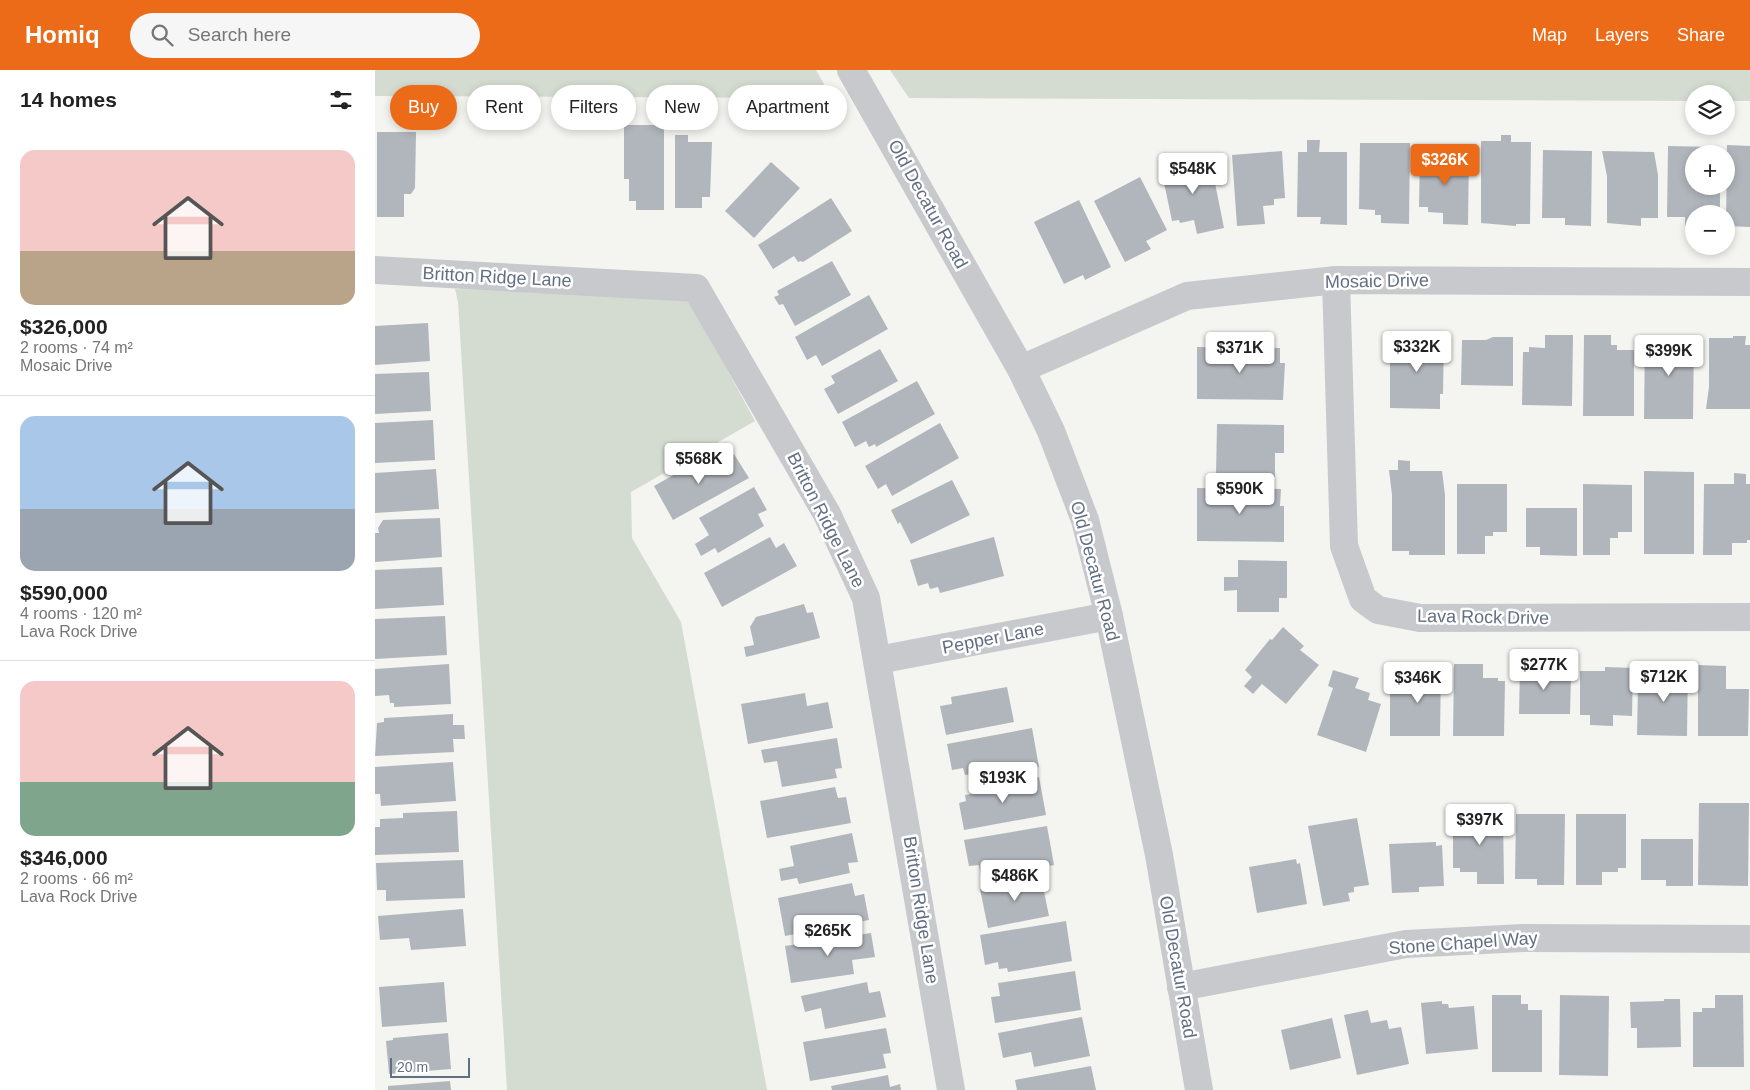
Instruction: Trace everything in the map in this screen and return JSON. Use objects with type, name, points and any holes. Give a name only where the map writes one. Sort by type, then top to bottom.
[{"type":"street","name":"Old Decatur Road","points":[[851,70],[1021,369],[1051,431],[1085,520],[1109,616],[1159,855],[1199,1090]]},
{"type":"street","name":"Britton Ridge Lane","points":[[375,270],[696,288],[827,514],[866,598],[951,1090]]},
{"type":"street","name":"Mosaic Drive","points":[[1021,369],[1187,296],[1337,280],[1750,282]]},
{"type":"street","name":"Lava Rock Drive","points":[[1337,280],[1344,546],[1363,599],[1378,610],[1420,618],[1750,617]]},
{"type":"street","name":"Pepper Lane","points":[[878,660],[1109,616]]},
{"type":"street","name":"Stone Chapel Way","points":[[1181,987],[1406,944],[1523,938],[1750,939]]},
{"type":"shaded area","points":[[375,70],[816,70],[825,85],[728,85],[728,98],[718,98],[718,85],[646,85],[646,97],[636,97],[636,85],[551,85],[551,97],[541,97],[541,85],[467,85],[467,96],[457,96],[457,85],[390,85],[390,96],[375,96]]},
{"type":"shaded area","points":[[890,70],[1750,70],[1750,101],[1735,101],[1735,85],[1685,85],[1685,101],[909,98]]},
{"type":"shaded area","points":[[455,289],[680,292],[690,301],[755,421],[631,492],[632,538],[681,622],[767,1090],[507,1090],[458,302]]},
{"type":"building","points":[[636,125],[646,125],[646,130],[664,130],[664,210],[636,210],[636,201],[629,201],[629,179],[624,179],[624,130],[636,130]]},
{"type":"building","points":[[377,132],[416,132],[415,188],[411,194],[404,194],[404,217],[377,217]]},
{"type":"building","points":[[675,135],[688,135],[688,142],[712,142],[710,197],[702,197],[702,208],[675,208]]},
{"type":"building","points":[[1501,135],[1511,135],[1511,142],[1531,142],[1530,224],[1516,224],[1516,226],[1481,223],[1481,141],[1501,141]]},
{"type":"building","points":[[1307,140],[1320,140],[1319,152],[1347,152],[1347,225],[1320,224],[1321,217],[1297,217],[1298,152],[1307,152]]},
{"type":"building","points":[[1360,143],[1410,143],[1409,224],[1381,223],[1381,215],[1375,215],[1375,210],[1359,209]]},
{"type":"building","points":[[1735,145],[1750,146],[1750,227],[1735,226],[1735,205],[1726,205],[1726,195],[1735,195]]},
{"type":"building","points":[[1668,146],[1685,146],[1685,195],[1720,195],[1720,205],[1685,205],[1685,217],[1667,217]]},
{"type":"building","points":[[1543,150],[1592,151],[1591,226],[1565,225],[1565,218],[1542,218]]},
{"type":"building","points":[[1282,151],[1285,198],[1274,199],[1274,205],[1263,206],[1265,224],[1237,226],[1232,155]]},
{"type":"building","points":[[1602,151],[1654,152],[1658,175],[1658,218],[1641,218],[1641,226],[1607,223],[1607,176]]},
{"type":"building","points":[[1420,153],[1469,154],[1468,225],[1443,224],[1443,213],[1428,212],[1428,207],[1419,207]]},
{"type":"building","points":[[1210,158],[1224,228],[1197,234],[1194,220],[1180,223],[1179,220],[1172,221],[1161,168]]},
{"type":"building","points":[[771,162],[800,188],[754,238],[725,211]]},
{"type":"building","points":[[1140,177],[1167,230],[1146,241],[1151,249],[1125,262],[1094,201]]},
{"type":"building","points":[[831,198],[852,231],[803,262],[798,262],[794,256],[773,269],[758,245]]},
{"type":"building","points":[[1079,200],[1111,267],[1085,280],[1083,275],[1064,284],[1034,222]]},
{"type":"building","points":[[832,261],[851,295],[795,326],[783,304],[779,305],[774,297],[779,295],[777,291]]},
{"type":"building","points":[[869,295],[888,329],[822,366],[816,355],[807,360],[795,337]]},
{"type":"building","points":[[428,323],[430,361],[375,365],[375,326]]},
{"type":"building","points":[[1545,335],[1573,335],[1572,406],[1522,405],[1523,352],[1529,352],[1529,347],[1545,348]]},
{"type":"building","points":[[1584,335],[1611,335],[1611,345],[1617,345],[1617,350],[1634,350],[1634,416],[1583,416]]},
{"type":"building","points":[[1409,336],[1444,337],[1443,394],[1440,394],[1440,409],[1390,408],[1390,360],[1393,360],[1393,343],[1408,343]]},
{"type":"building","points":[[1645,336],[1694,336],[1693,419],[1644,419]]},
{"type":"building","points":[[1733,336],[1746,336],[1745,345],[1750,345],[1750,409],[1706,409],[1709,387],[1709,338],[1733,338]]},
{"type":"building","points":[[1493,337],[1513,337],[1513,386],[1461,385],[1462,340],[1486,340]]},
{"type":"building","points":[[1197,347],[1280,348],[1280,363],[1285,363],[1283,400],[1197,399]]},
{"type":"building","points":[[880,349],[898,381],[838,414],[824,389],[835,383],[831,376]]},
{"type":"building","points":[[429,372],[431,411],[375,414],[375,374]]},
{"type":"building","points":[[917,381],[935,414],[876,447],[875,444],[869,447],[866,441],[855,447],[842,422]]},
{"type":"building","points":[[433,420],[435,460],[375,463],[375,423]]},
{"type":"building","points":[[940,423],[959,458],[892,496],[886,484],[878,489],[865,466]]},
{"type":"building","points":[[1217,424],[1284,425],[1284,453],[1275,453],[1275,477],[1216,476]]},
{"type":"building","points":[[734,454],[749,478],[673,520],[654,486],[702,459],[711,460],[714,466]]},
{"type":"building","points":[[1398,460],[1410,461],[1410,471],[1442,471],[1445,495],[1445,555],[1409,555],[1409,551],[1392,551],[1392,495],[1389,470],[1398,470]]},
{"type":"building","points":[[436,469],[439,509],[375,513],[375,473]]},
{"type":"building","points":[[1644,471],[1694,472],[1694,554],[1644,554]]},
{"type":"building","points":[[1734,473],[1746,474],[1746,484],[1750,484],[1750,540],[1747,540],[1747,543],[1732,543],[1732,555],[1703,555],[1704,484],[1734,484]]},
{"type":"building","points":[[952,480],[970,515],[911,544],[900,522],[898,524],[891,510]]},
{"type":"building","points":[[1457,484],[1507,484],[1507,532],[1493,532],[1493,536],[1485,536],[1485,554],[1457,554]]},
{"type":"building","points":[[1583,484],[1632,485],[1632,532],[1618,532],[1618,538],[1610,538],[1610,555],[1583,555]]},
{"type":"building","points":[[754,487],[767,510],[758,514],[764,526],[718,553],[715,548],[701,556],[695,544],[709,535],[699,518]]},
{"type":"building","points":[[1197,488],[1281,489],[1280,506],[1284,506],[1284,542],[1197,541]]},
{"type":"building","points":[[1526,508],[1577,508],[1577,556],[1540,555],[1540,547],[1526,547]]},
{"type":"building","points":[[440,518],[442,557],[375,562],[375,533],[379,533],[378,528],[383,520]]},
{"type":"building","points":[[770,537],[776,548],[784,543],[797,566],[722,607],[704,573]]},
{"type":"building","points":[[994,537],[1004,576],[940,593],[938,587],[930,589],[928,583],[918,586],[910,560]]},
{"type":"building","points":[[1238,560],[1287,561],[1287,598],[1279,598],[1279,612],[1237,612],[1237,590],[1224,591],[1224,577],[1238,577]]},
{"type":"building","points":[[442,567],[444,605],[375,609],[375,570]]},
{"type":"building","points":[[804,604],[807,613],[813,612],[820,638],[746,657],[744,647],[754,645],[750,627],[756,617]]},
{"type":"building","points":[[445,616],[447,655],[375,659],[375,619]]},
{"type":"building","points":[[1283,627],[1304,646],[1300,650],[1319,665],[1286,704],[1262,684],[1253,694],[1244,686],[1252,677],[1245,670],[1270,639],[1272,640]]},
{"type":"building","points":[[449,664],[451,704],[394,707],[394,703],[390,703],[389,695],[375,696],[375,669]]},
{"type":"building","points":[[1412,664],[1441,665],[1440,736],[1390,736],[1390,688],[1412,688]]},
{"type":"building","points":[[1454,664],[1483,664],[1483,678],[1498,678],[1498,681],[1505,681],[1504,736],[1453,736]]},
{"type":"building","points":[[1660,665],[1688,665],[1687,736],[1637,735],[1638,683],[1644,683],[1644,678],[1660,678]]},
{"type":"building","points":[[1698,665],[1726,666],[1726,689],[1749,689],[1748,736],[1698,736]]},
{"type":"building","points":[[1520,666],[1556,666],[1556,675],[1571,675],[1570,714],[1519,714]]},
{"type":"building","points":[[1605,667],[1633,668],[1632,716],[1613,715],[1613,726],[1590,725],[1590,715],[1580,715],[1580,671],[1605,671]]},
{"type":"building","points":[[1333,670],[1359,678],[1355,688],[1370,693],[1368,700],[1381,704],[1366,752],[1317,735],[1333,688],[1328,686]]},
{"type":"building","points":[[1007,687],[1014,722],[946,735],[940,706],[952,704],[951,697]]},
{"type":"building","points":[[805,693],[807,706],[828,702],[833,728],[748,744],[741,704]]},
{"type":"building","points":[[453,714],[453,725],[464,725],[465,739],[453,739],[454,752],[375,756],[377,723],[384,722],[384,718]]},
{"type":"building","points":[[1032,728],[1039,767],[974,779],[973,774],[965,775],[963,768],[952,770],[947,744]]},
{"type":"building","points":[[837,738],[842,768],[835,769],[837,778],[782,787],[777,761],[764,763],[761,750]]},
{"type":"building","points":[[453,762],[456,801],[381,806],[380,794],[375,794],[375,767]]},
{"type":"building","points":[[1039,777],[1046,815],[964,830],[959,803],[966,801],[965,795],[988,791],[987,787]]},
{"type":"building","points":[[835,787],[838,798],[846,797],[851,823],[767,838],[760,801]]},
{"type":"building","points":[[1699,803],[1749,803],[1748,886],[1698,885]]},
{"type":"building","points":[[457,811],[459,852],[375,855],[375,827],[380,827],[380,819],[403,818],[403,813]]},
{"type":"building","points":[[1453,814],[1503,814],[1504,884],[1477,884],[1477,872],[1460,872],[1460,868],[1453,868]]},
{"type":"building","points":[[1516,814],[1565,814],[1564,885],[1537,885],[1537,879],[1515,879]]},
{"type":"building","points":[[1576,814],[1626,814],[1626,868],[1618,868],[1618,872],[1602,872],[1602,885],[1576,885]]},
{"type":"building","points":[[1357,818],[1369,885],[1354,887],[1354,892],[1348,893],[1350,901],[1323,906],[1308,826]]},
{"type":"building","points":[[1047,826],[1054,865],[981,877],[979,865],[969,866],[964,840]]},
{"type":"building","points":[[852,833],[858,862],[848,863],[850,873],[799,884],[797,878],[781,881],[779,869],[794,866],[790,846]]},
{"type":"building","points":[[1641,839],[1693,839],[1693,886],[1666,886],[1666,880],[1641,880]]},
{"type":"building","points":[[1436,842],[1436,846],[1442,845],[1444,886],[1419,887],[1419,892],[1392,893],[1389,844]]},
{"type":"building","points":[[1296,859],[1297,864],[1300,863],[1307,904],[1257,913],[1249,867]]},
{"type":"building","points":[[463,860],[465,898],[386,901],[386,890],[377,890],[376,863]]},
{"type":"building","points":[[1041,877],[1049,916],[988,928],[980,889]]},
{"type":"building","points":[[852,883],[855,896],[864,894],[869,920],[785,936],[778,898]]},
{"type":"building","points":[[463,909],[466,946],[411,950],[409,938],[380,940],[378,916]]},
{"type":"building","points":[[1066,921],[1072,961],[1008,972],[1007,968],[999,969],[998,962],[985,965],[980,935]]},
{"type":"building","points":[[871,933],[875,957],[852,960],[854,974],[791,983],[785,946]]},
{"type":"building","points":[[1075,971],[1081,1010],[995,1023],[991,997],[1000,996],[998,983]]},
{"type":"building","points":[[444,982],[447,1022],[382,1027],[379,987]]},
{"type":"building","points":[[867,982],[869,993],[880,991],[886,1017],[825,1029],[821,1008],[805,1012],[801,996]]},
{"type":"building","points":[[1492,995],[1521,995],[1521,1004],[1528,1004],[1528,1010],[1542,1010],[1542,1072],[1492,1072]]},
{"type":"building","points":[[1560,995],[1609,996],[1608,1076],[1559,1075]]},
{"type":"building","points":[[1715,995],[1743,995],[1744,1067],[1693,1067],[1693,1012],[1702,1012],[1702,1008],[1715,1008]]},
{"type":"building","points":[[1664,999],[1680,999],[1681,1047],[1637,1048],[1637,1028],[1631,1028],[1630,1002],[1664,1001]]},
{"type":"building","points":[[1442,1001],[1442,1004],[1448,1004],[1449,1008],[1474,1006],[1478,1049],[1426,1054],[1421,1003]]},
{"type":"building","points":[[1368,1010],[1371,1023],[1387,1020],[1389,1029],[1401,1027],[1409,1064],[1357,1075],[1344,1015]]},
{"type":"building","points":[[1082,1017],[1090,1056],[1034,1067],[1031,1052],[1003,1058],[998,1033]]},
{"type":"building","points":[[1332,1018],[1341,1058],[1290,1070],[1281,1030]]},
{"type":"building","points":[[886,1028],[891,1053],[883,1054],[886,1068],[810,1081],[803,1042]]},
{"type":"building","points":[[448,1033],[451,1069],[389,1074],[386,1041],[393,1040],[393,1038]]},
{"type":"building","points":[[1091,1066],[1096,1090],[1017,1090],[1015,1080]]},
{"type":"building","points":[[888,1075],[890,1087],[900,1084],[901,1090],[832,1090],[831,1086]]},
{"type":"building","points":[[450,1081],[451,1090],[388,1090],[388,1086]]}]
